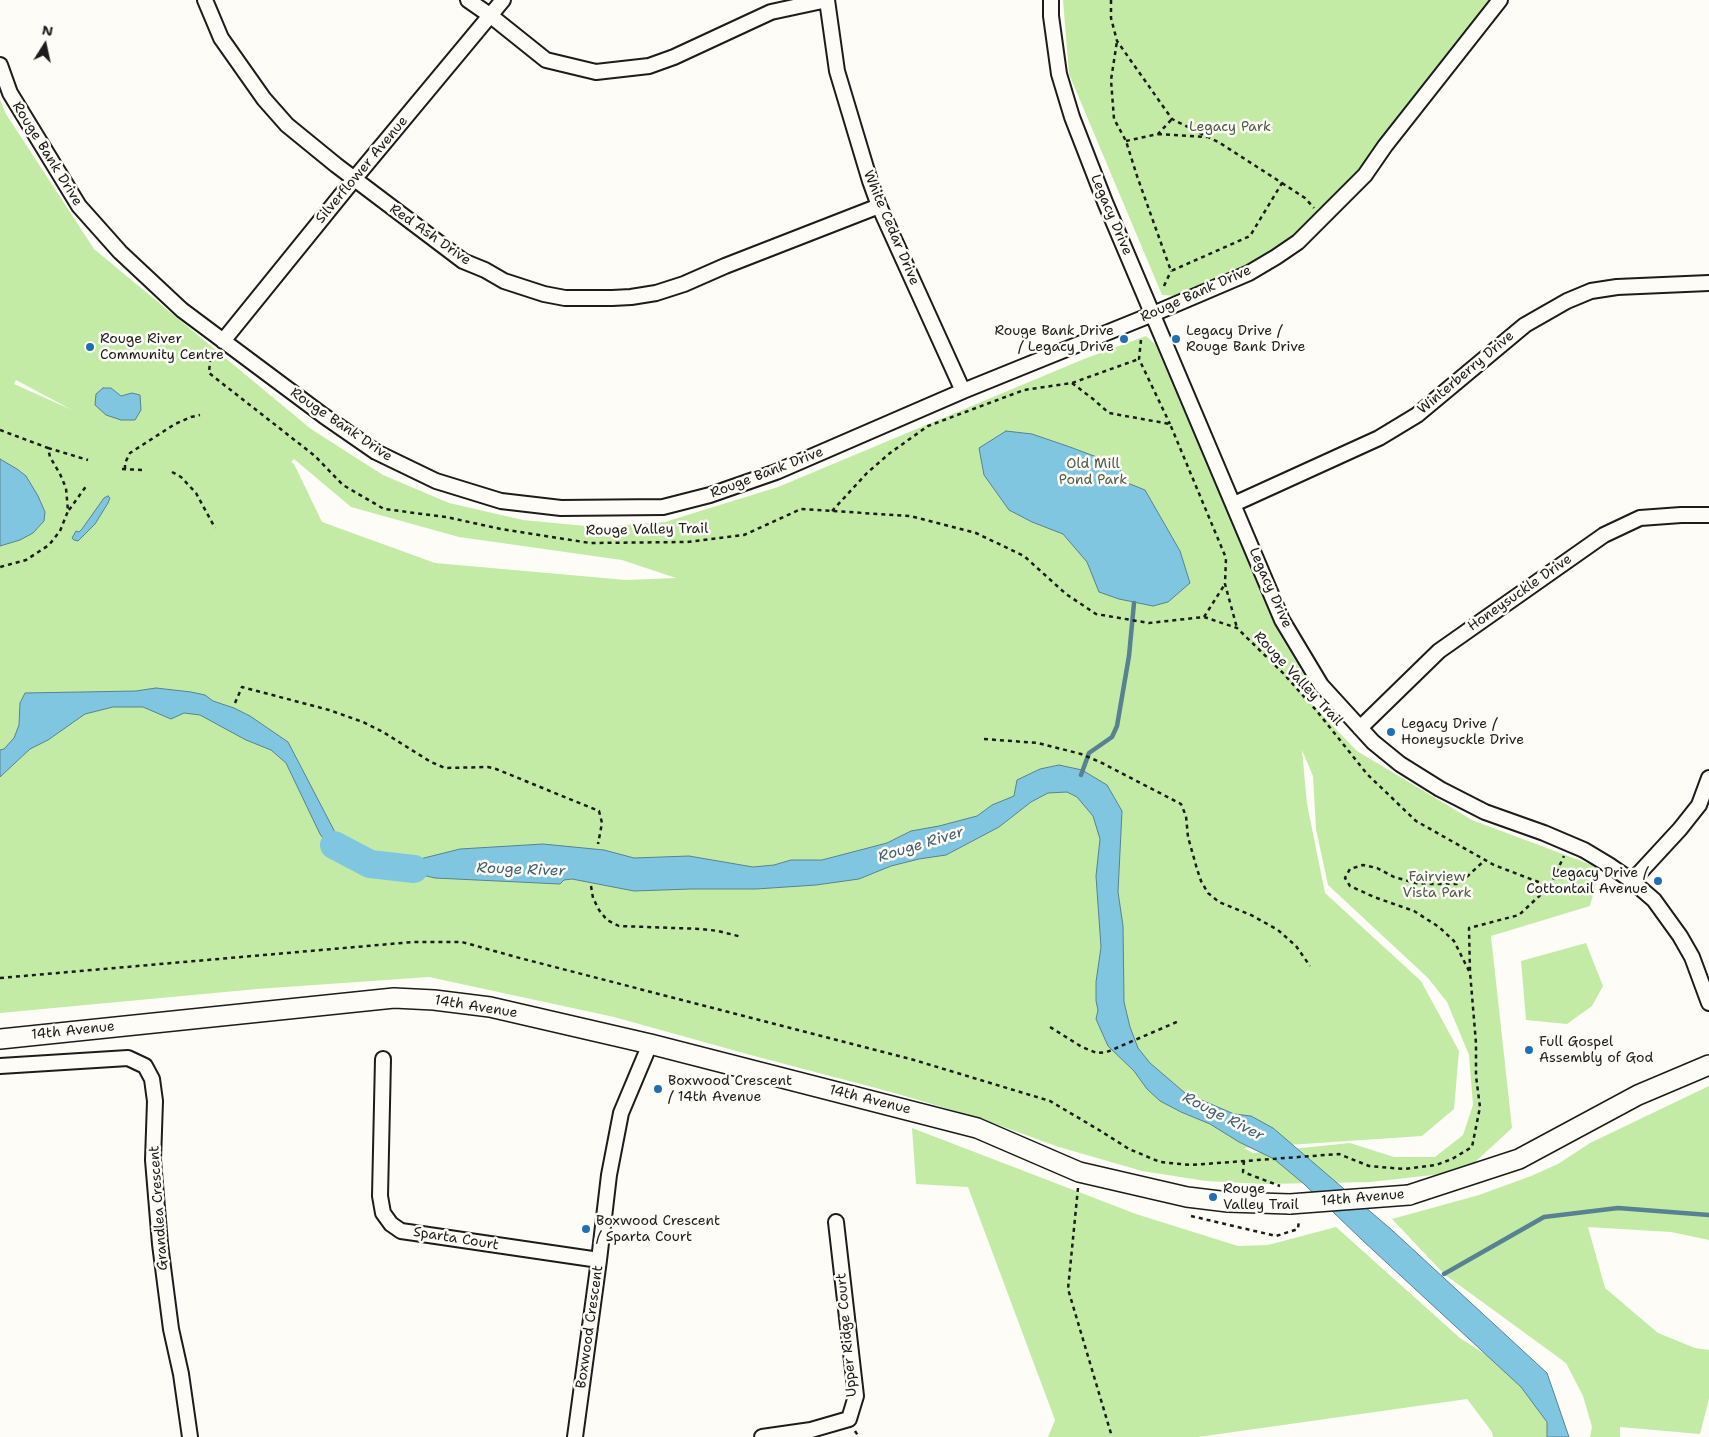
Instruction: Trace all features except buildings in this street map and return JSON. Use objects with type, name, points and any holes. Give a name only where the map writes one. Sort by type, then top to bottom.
[{"type":"main road","name":"14th Avenue","points":[[0,1039],[394,998],[434,1000],[490,1007],[650,1044],[977,1128],[1078,1172],[1187,1197],[1294,1212],[1409,1195],[1519,1158],[1638,1095],[1707,1062]]},
{"type":"street","name":"Red Ash Drive","points":[[205,0],[222,38],[264,99],[287,125],[393,210],[463,261],[485,270],[504,281],[544,294],[565,298],[631,297],[656,293],[684,284],[879,206]]},
{"type":"street","points":[[468,0],[546,60],[596,72],[649,66],[674,57],[771,12],[827,0]]},
{"type":"street","name":"Silverflower Avenue","points":[[217,344],[503,0]]},
{"type":"street","name":"White Cedar Drive","points":[[827,0],[837,71],[864,163],[879,206],[963,391]]},
{"type":"street","name":"Legacy Drive","points":[[1051,0],[1059,74],[1072,117],[1104,202],[1282,620],[1321,685],[1373,742],[1400,764],[1440,789],[1485,812],[1544,833],[1592,855],[1632,881],[1654,900],[1680,936],[1692,957],[1709,1002]]},
{"type":"street","name":"Rouge Bank Drive","points":[[0,65],[10,93],[79,206],[101,233],[217,344],[376,452],[436,481],[501,501],[561,508],[663,507],[710,495],[776,472],[963,391],[1249,273],[1298,242],[1365,175],[1385,146],[1500,0]]},
{"type":"street","name":"Winterberry Drive","points":[[1234,504],[1379,438],[1417,415],[1525,325],[1567,301],[1591,291],[1618,287],[1709,283]]},
{"type":"street","name":"Honeysuckle Drive","points":[[1360,728],[1439,651],[1604,535],[1640,518],[1709,515]]},
{"type":"street","points":[[1632,881],[1680,829],[1699,805],[1709,778]]},
{"type":"street","name":"Boxwood Crescent","points":[[575,1437],[599,1260],[608,1175],[621,1113],[650,1044]]},
{"type":"street","name":"Grandlea Crescent","points":[[0,1066],[128,1058],[145,1066],[152,1080],[155,1101],[153,1160],[160,1244],[171,1329],[181,1374],[190,1437]]},
{"type":"street","name":"Sparta Court","points":[[383,1059],[380,1196],[384,1213],[391,1224],[401,1231],[599,1260]]},
{"type":"street","name":"Upper Ridge Court","points":[[762,1437],[811,1430],[849,1419],[856,1396],[836,1222]]},
{"type":"path","points":[[1111,0],[1111,18],[1117,41],[1172,119],[1209,137],[1305,198],[1323,218]]},
{"type":"path","points":[[1117,41],[1111,80],[1114,119],[1126,140],[1170,271],[1164,286]]},
{"type":"path","points":[[1158,134],[1172,119]]},
{"type":"path","points":[[1126,140],[1158,134],[1209,137]]},
{"type":"path","points":[[1170,271],[1250,236],[1282,183]]},
{"type":"path","points":[[1141,340],[1139,359],[1170,424],[1226,558],[1225,584],[1237,628]]},
{"type":"path","name":"Rouge Valley Trail","points":[[217,344],[209,374],[314,456],[343,485],[384,509],[446,517],[501,529],[590,543],[687,542],[744,535],[801,509],[910,516],[976,534],[1024,556],[1066,594],[1096,614],[1149,623],[1204,617],[1237,628],[1282,672],[1316,710],[1367,774],[1416,821],[1485,860],[1554,888],[1601,889],[1618,871]]},
{"type":"path","points":[[832,511],[890,453],[928,426],[1024,390],[1072,383],[1139,359]]},
{"type":"path","points":[[1072,383],[1094,398],[1109,413],[1170,424]]},
{"type":"path","points":[[143,470],[124,469],[130,453],[175,424],[200,415]]},
{"type":"path","points":[[0,430],[48,448],[88,460]]},
{"type":"path","points":[[48,448],[50,458],[66,488],[68,511]]},
{"type":"path","points":[[172,472],[192,487],[215,528]]},
{"type":"path","points":[[0,568],[26,560],[49,545],[60,531],[68,511],[87,485]]},
{"type":"path","points":[[1204,617],[1225,584]]},
{"type":"path","points":[[235,703],[242,687],[363,722],[383,732],[431,762],[445,768],[483,767],[496,769],[599,812],[602,822],[598,844]]},
{"type":"path","points":[[984,739],[1038,743],[1081,754],[1181,804],[1186,816],[1188,837],[1197,869],[1208,893],[1219,902],[1251,915],[1278,930],[1296,946],[1310,966]]},
{"type":"path","points":[[0,978],[413,942],[462,942],[516,958],[914,1060],[1050,1101],[1129,1150],[1160,1162],[1191,1165],[1339,1154],[1369,1166],[1404,1169],[1436,1165],[1452,1159],[1472,1147],[1480,1107],[1476,1076],[1476,1043],[1470,972],[1469,928],[1519,914],[1550,886],[1569,844]]},
{"type":"path","points":[[1470,972],[1454,941],[1439,927],[1414,911],[1374,897],[1350,886],[1345,878],[1350,869],[1363,865],[1377,868],[1394,877],[1419,884],[1459,884],[1485,860]]},
{"type":"path","points":[[591,886],[593,898],[599,910],[607,920],[619,926],[702,929],[742,937]]},
{"type":"path","points":[[1050,1027],[1097,1053],[1107,1052],[1179,1021]]},
{"type":"path","points":[[1244,1161],[1243,1172],[1272,1182]]},
{"type":"path","points":[[1078,1187],[1068,1289],[1112,1437]]},
{"type":"path","points":[[1185,1215],[1276,1236],[1298,1229],[1294,1212]]},
{"type":"green space","name":"Legacy Park","points":[[1063,0],[1489,0],[1361,171],[1298,238],[1255,261],[1176,296],[1162,295],[1069,74]]},
{"type":"green space","points":[[0,100],[6,114],[94,249],[311,429],[383,475],[449,503],[523,520],[596,527],[665,522],[778,487],[1084,359],[1146,336],[1155,344],[1279,633],[1304,675],[1295,687],[1357,751],[1472,820],[1600,868],[1590,906],[1491,936],[1512,1128],[1475,1162],[1442,1174],[1370,1182],[1263,1184],[1206,1181],[1142,1171],[1059,1147],[979,1118],[891,1092],[614,1017],[429,977],[257,989],[0,1013]],"holes":[[[16,380],[72,410],[14,384]],[[294,459],[351,507],[459,537],[622,560],[676,578],[626,580],[435,563],[322,522],[294,464],[291,462]],[[1302,750],[1313,776],[1316,829],[1328,885],[1428,978],[1447,1002],[1469,1055],[1473,1105],[1463,1135],[1435,1157],[1394,1157],[1350,1143],[1253,1153],[1244,1148],[1422,1136],[1454,1109],[1459,1051],[1421,981],[1325,893],[1307,804]]]},
{"type":"green space","points":[[1586,943],[1603,986],[1592,1006],[1567,1024],[1526,1020],[1521,961]]},
{"type":"green space","points":[[1709,1086],[1709,1240],[1671,1232],[1588,1227],[1605,1288],[1658,1333],[1695,1348],[1709,1350],[1709,1399],[1700,1434],[1620,1427],[1620,1437],[1590,1437],[1592,1427],[1583,1396],[1566,1363],[1444,1274],[1392,1219],[1479,1195],[1531,1176],[1558,1164],[1590,1143]]},
{"type":"green space","points":[[912,1128],[1136,1214],[1238,1246],[1268,1245],[1336,1227],[1460,1338],[1499,1363],[1527,1393],[1547,1422],[1548,1437],[1493,1437],[1492,1432],[1467,1399],[1198,1437],[1048,1437],[1055,1420],[968,1187],[916,1184]]},
{"type":"water","points":[[103,388],[111,388],[121,396],[132,393],[140,395],[141,410],[135,420],[121,420],[106,415],[95,405],[96,394]]},
{"type":"water","points":[[1006,431],[1032,434],[1118,465],[1125,482],[1145,490],[1180,551],[1190,583],[1168,602],[1153,606],[1119,599],[1099,592],[1087,562],[1063,534],[1032,522],[1009,510],[984,475],[979,448]]},
{"type":"water","points":[[0,459],[26,476],[45,512],[44,521],[33,533],[20,540],[0,546]]},
{"type":"water","points":[[108,496],[110,498],[108,503],[95,524],[78,541],[74,540],[72,538],[76,531],[79,532],[82,529],[104,498]]},
{"type":"water","points":[[156,688],[205,695],[213,701],[250,716],[288,742],[337,836],[354,850],[382,857],[420,859],[460,849],[543,844],[604,850],[634,858],[689,856],[753,867],[774,865],[791,860],[822,860],[887,843],[911,831],[977,816],[992,805],[1014,796],[1017,780],[1040,769],[1059,765],[1082,770],[1107,785],[1122,811],[1118,892],[1123,926],[1124,1002],[1130,1027],[1138,1048],[1150,1063],[1185,1093],[1234,1114],[1251,1116],[1273,1128],[1393,1231],[1547,1373],[1569,1437],[1547,1437],[1547,1422],[1521,1387],[1304,1184],[1274,1159],[1239,1142],[1210,1124],[1160,1101],[1147,1089],[1134,1071],[1108,1046],[1096,1019],[1098,1010],[1096,982],[1101,947],[1096,876],[1100,839],[1093,816],[1077,797],[1067,792],[1048,793],[1031,802],[999,827],[946,855],[891,866],[859,879],[816,885],[756,889],[634,891],[572,879],[564,880],[560,884],[435,878],[335,855],[320,834],[286,763],[271,750],[246,740],[200,715],[184,713],[171,719],[143,707],[113,707],[85,714],[48,740],[30,749],[0,777],[0,750],[4,749],[14,738],[19,725],[20,703],[25,693],[136,691]]},
{"type":"waterway","points":[[1081,775],[1089,753],[1112,737],[1117,726],[1129,656],[1134,603]]},
{"type":"waterway","name":"Rouge River","points":[[334,845],[370,864],[414,869]]},
{"type":"waterway","points":[[1444,1274],[1544,1217],[1618,1208],[1709,1215]]},
{"type":"place","name":"Rouge Bank Drive / Legacy Drive","points":[[1124,339]]},
{"type":"place","name":"Legacy Drive / Rouge Bank Drive","points":[[1176,339]]},
{"type":"place","name":"Rouge River Community Centre","points":[[90,347]]},
{"type":"place","name":"Legacy Drive / Honeysuckle Drive","points":[[1391,732]]},
{"type":"place","name":"Legacy Drive / Cottontail Avenue","points":[[1658,881]]},
{"type":"place","name":"Full Gospel Assembly of God","points":[[1529,1050]]},
{"type":"place","name":"Boxwood Crescent / 14th Avenue","points":[[658,1089]]},
{"type":"place","name":"Rouge Valley Trail","points":[[1213,1197]]},
{"type":"place","name":"Boxwood Crescent / Sparta Court","points":[[586,1229]]},
{"type":"park label","name":"Old Mill Pond Park","points":[[1093,472]]},
{"type":"park label","name":"Fairview Vista Park","points":[[1437,886]]}]
